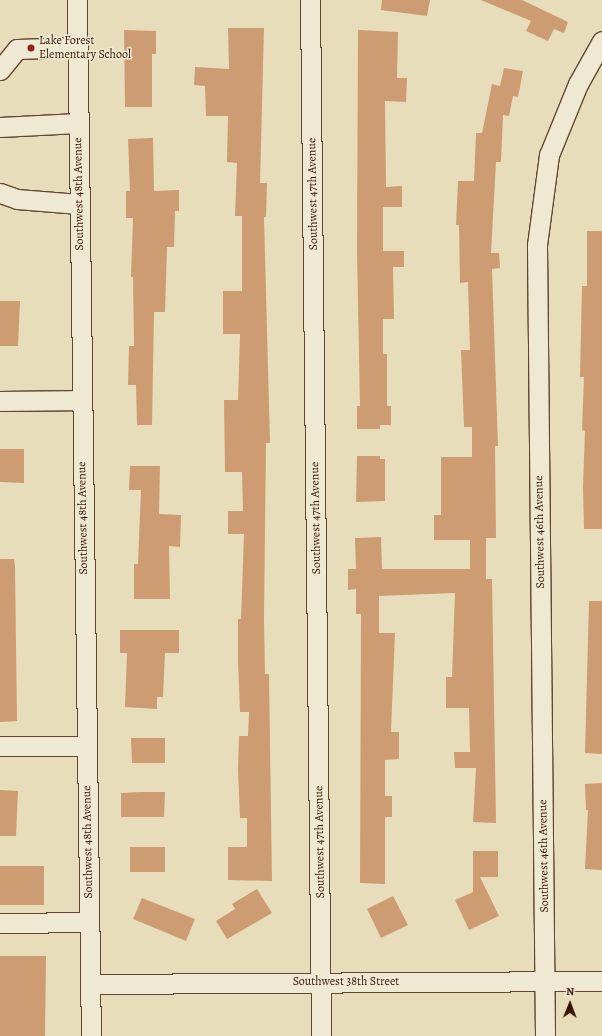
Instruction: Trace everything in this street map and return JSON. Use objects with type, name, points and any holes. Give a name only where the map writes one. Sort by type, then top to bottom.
[{"type":"street","name":"Southwest 48th Avenue","points":[[77,0],[81,400],[91,1036]]},
{"type":"street","name":"Southwest 47th Avenue","points":[[310,0],[322,1036]]},
{"type":"street","name":"Southwest 46th Avenue","points":[[545,1036],[546,982],[536,245],[549,155],[578,84],[602,41]]},
{"type":"street","points":[[0,70],[16,49],[77,47]]},
{"type":"street","points":[[0,127],[78,123]]},
{"type":"street","points":[[0,192],[18,200],[79,204]]},
{"type":"street","points":[[0,401],[81,400]]},
{"type":"street","points":[[0,746],[86,746]]},
{"type":"street","points":[[0,923],[89,922]]},
{"type":"street","name":"Southwest 38th Street","points":[[90,984],[602,981]]},
{"type":"building","points":[[382,0],[430,0],[427,16],[381,10]]},
{"type":"building","points":[[481,0],[522,0],[568,22],[564,33],[554,29],[548,41],[526,31],[531,21]]},
{"type":"building","points":[[228,28],[264,28],[260,183],[267,183],[266,217],[264,217],[270,443],[266,443],[264,619],[265,674],[269,674],[272,881],[228,880],[228,847],[247,847],[247,818],[240,818],[238,770],[239,736],[248,736],[249,712],[240,712],[238,661],[238,619],[241,619],[244,534],[228,534],[228,511],[243,511],[242,472],[225,472],[224,400],[238,400],[240,334],[223,334],[223,291],[242,291],[242,216],[235,216],[237,163],[227,162],[228,116],[206,116],[205,86],[194,85],[195,67],[229,69]]},
{"type":"building","points":[[124,30],[156,31],[156,54],[152,54],[152,107],[125,107]]},
{"type":"building","points":[[358,30],[398,32],[397,78],[407,78],[406,102],[385,101],[386,187],[402,186],[402,207],[383,207],[383,251],[404,251],[404,267],[393,267],[394,319],[383,319],[383,354],[387,354],[387,406],[391,406],[391,425],[380,425],[380,429],[357,429],[357,406],[360,406],[357,251]]},
{"type":"building","points":[[504,68],[523,71],[518,97],[513,96],[509,116],[503,115],[501,162],[496,162],[491,253],[499,253],[500,268],[492,269],[498,446],[495,446],[496,538],[486,538],[486,579],[492,579],[496,823],[473,822],[476,768],[455,768],[454,752],[470,752],[469,708],[446,708],[446,677],[452,677],[455,593],[379,596],[379,633],[395,633],[391,732],[399,732],[399,759],[385,760],[385,796],[392,796],[392,817],[385,817],[385,884],[360,883],[361,614],[356,614],[356,589],[348,590],[348,569],[356,569],[355,538],[381,537],[382,569],[470,569],[470,540],[434,540],[434,515],[441,515],[441,457],[472,457],[472,427],[464,427],[461,350],[470,350],[468,282],[460,283],[459,225],[456,225],[458,181],[474,181],[476,133],[482,133],[492,84],[500,86]]},
{"type":"building","points":[[153,138],[154,191],[179,190],[179,211],[175,211],[174,247],[167,247],[165,312],[154,312],[152,425],[137,425],[136,385],[128,385],[129,346],[134,346],[133,277],[131,277],[133,218],[126,218],[126,191],[130,191],[128,139]]},
{"type":"building","points":[[587,231],[602,231],[602,529],[584,529],[583,486],[585,431],[582,430],[584,377],[580,377],[582,286],[587,286]]},
{"type":"building","points":[[0,301],[20,301],[18,346],[0,346]]},
{"type":"building","points":[[0,449],[24,449],[24,483],[0,482]]},
{"type":"building","points":[[357,456],[380,456],[380,459],[385,459],[385,501],[356,502]]},
{"type":"building","points":[[130,466],[160,466],[159,514],[181,515],[180,547],[169,546],[170,599],[134,599],[134,564],[138,564],[141,490],[129,490]]},
{"type":"building","points":[[0,559],[14,559],[15,567],[17,721],[0,722]]},
{"type":"building","points":[[589,601],[602,601],[602,754],[585,753]]},
{"type":"building","points":[[120,630],[179,630],[179,653],[165,653],[163,697],[157,697],[157,709],[125,707],[127,653],[120,653]]},
{"type":"building","points":[[131,738],[165,738],[165,763],[132,763]]},
{"type":"building","points":[[602,783],[602,870],[585,869],[588,810],[586,810],[585,784]]},
{"type":"building","points":[[0,790],[18,791],[16,836],[0,836]]},
{"type":"building","points":[[165,792],[164,817],[121,817],[121,793]]},
{"type":"building","points":[[130,847],[165,847],[165,872],[130,872]]},
{"type":"building","points":[[473,851],[498,851],[498,877],[480,877],[499,916],[469,930],[455,900],[473,892]]},
{"type":"building","points":[[0,866],[44,866],[44,905],[0,905]]},
{"type":"building","points":[[257,889],[272,913],[227,939],[216,921],[235,909],[232,904]]},
{"type":"building","points":[[393,896],[408,925],[381,938],[367,909]]},
{"type":"building","points":[[142,898],[195,919],[186,941],[133,919]]},
{"type":"building","points":[[0,956],[46,956],[45,1036],[0,1036]]},
{"type":"place","name":"Lake Forest Elementary School","points":[[31,48]]}]
